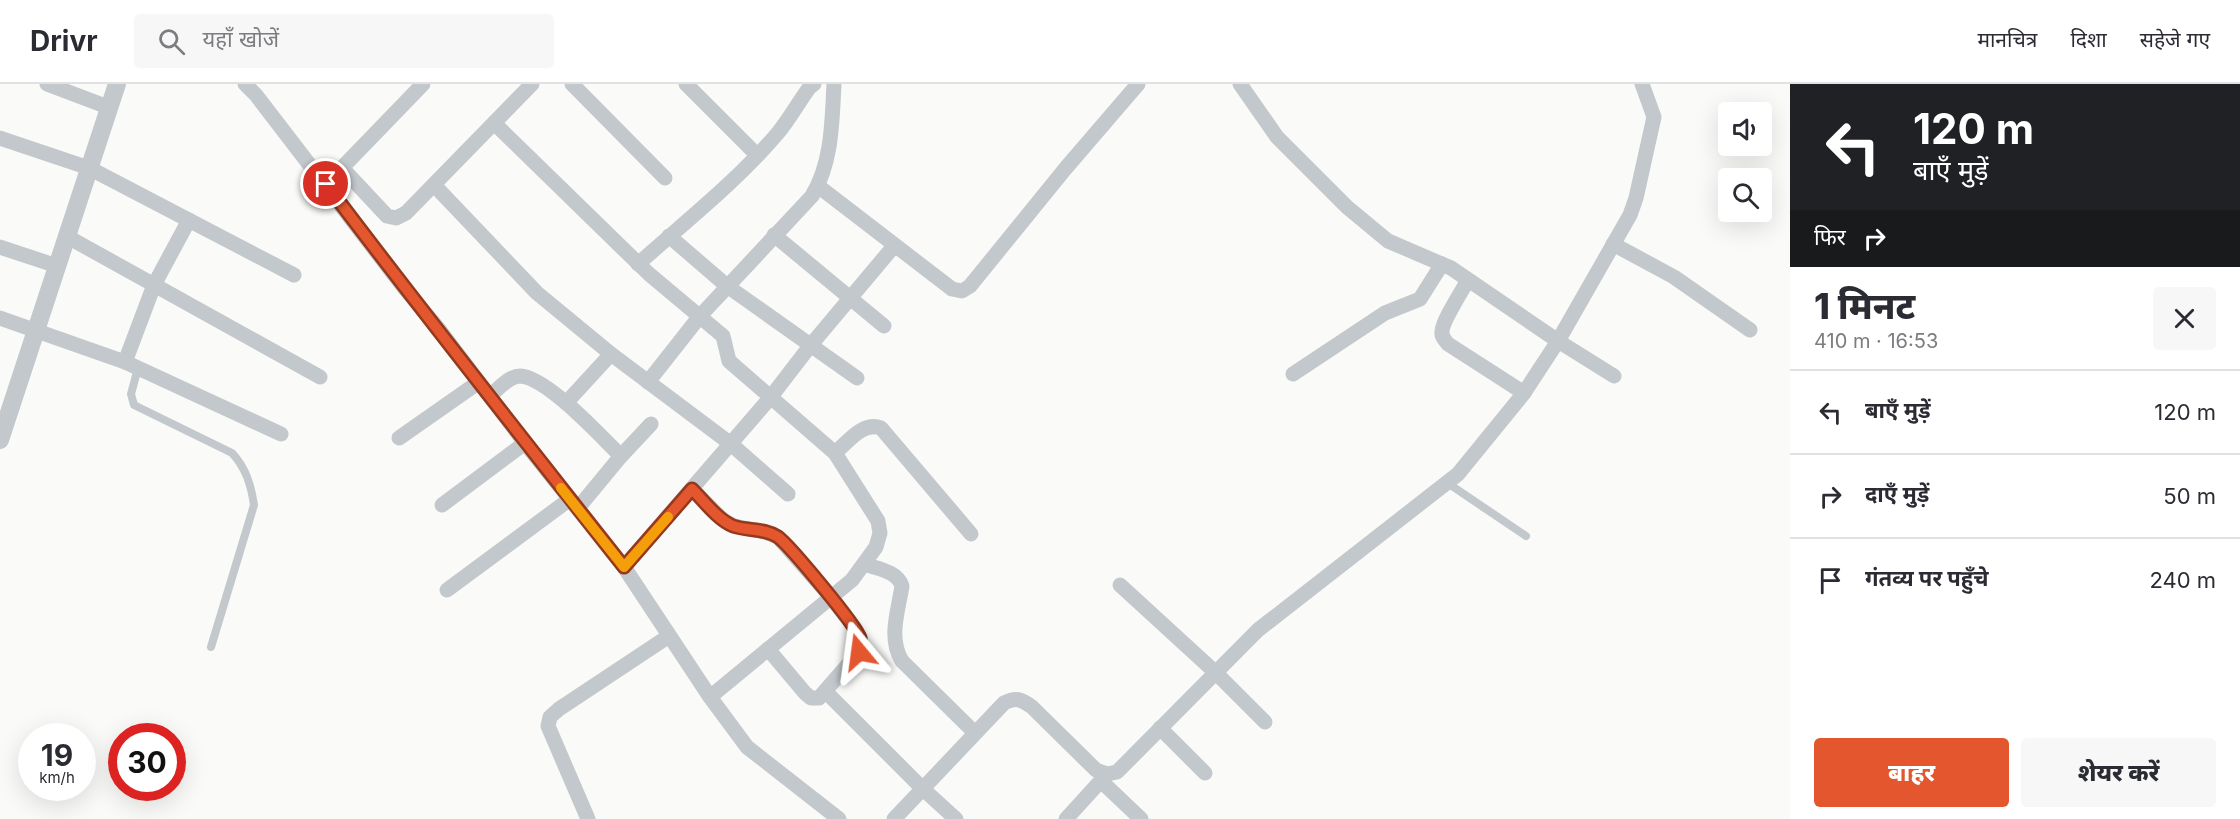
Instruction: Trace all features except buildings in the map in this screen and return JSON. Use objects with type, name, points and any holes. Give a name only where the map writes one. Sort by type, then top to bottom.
[{"type":"street","points":[[47,84],[108,107]]},
{"type":"street","points":[[0,440],[117,84]]},
{"type":"street","points":[[245,84],[326,184],[405,289],[624,567],[710,697],[747,747],[839,819]]},
{"type":"street","points":[[326,184],[423,84]]},
{"type":"street","points":[[342,168],[387,216],[396,218],[406,213],[532,84]]},
{"type":"street","points":[[572,84],[665,178]]},
{"type":"street","points":[[686,84],[757,155]]},
{"type":"street","points":[[638,264],[705,206],[757,155],[779,132],[814,84]]},
{"type":"street","points":[[648,382],[700,316],[812,196],[818,186],[830,142],[834,84]]},
{"type":"street","points":[[818,186],[952,289],[962,291],[970,286],[1138,84]]},
{"type":"street","points":[[1240,84],[1277,137],[1347,207],[1388,241],[1442,264],[1614,376]]},
{"type":"street","points":[[1066,819],[1104,778],[1117,772],[1257,630],[1446,482],[1468,462],[1524,393],[1558,341],[1630,215],[1654,117],[1642,84]]},
{"type":"street","points":[[494,123],[638,264],[723,336],[729,362],[835,453],[878,521],[880,533],[876,547],[852,580],[710,697]]},
{"type":"street","points":[[0,138],[89,168],[294,275]]},
{"type":"street","points":[[434,185],[526,282],[611,354],[731,444],[788,494]]},
{"type":"street","points":[[131,365],[154,285],[189,220]]},
{"type":"street","points":[[774,235],[884,327]]},
{"type":"street","points":[[66,236],[320,377]]},
{"type":"street","points":[[669,236],[727,286],[857,378]]},
{"type":"street","points":[[1613,244],[1674,277],[1750,330]]},
{"type":"street","points":[[624,567],[770,398],[810,346],[894,246]]},
{"type":"street","points":[[0,247],[57,266]]},
{"type":"street","points":[[1293,374],[1385,313],[1420,298],[1442,264]]},
{"type":"street","points":[[1468,280],[1445,323],[1442,337],[1448,344],[1524,393]]},
{"type":"street","points":[[0,318],[131,365],[281,434]]},
{"type":"street","points":[[566,403],[611,354]]},
{"type":"street","points":[[490,396],[512,378],[520,376],[528,378],[558,395],[621,456]]},
{"type":"street","points":[[399,438],[479,382]]},
{"type":"street","points":[[447,590],[574,504],[651,424]]},
{"type":"street","points":[[835,453],[865,427],[873,425],[881,428],[971,534]]},
{"type":"street","points":[[442,505],[525,443]]},
{"type":"street","points":[[692,489],[723,520],[734,526],[778,537],[831,597],[860,639],[859,652],[819,699],[811,698],[805,693],[768,649]]},
{"type":"street","points":[[864,564],[894,574],[900,579],[902,586],[894,637],[895,650],[902,661],[975,734]]},
{"type":"street","points":[[1120,585],[1215,672],[1265,722]]},
{"type":"street","points":[[588,819],[548,726],[550,717],[669,636]]},
{"type":"street","points":[[826,692],[956,819]]},
{"type":"street","points":[[894,819],[1004,703],[1013,698],[1021,699],[1032,707],[1104,778],[1141,819]]},
{"type":"street","points":[[1160,728],[1205,773]]},
{"type":"lane","points":[[131,365],[131,394],[134,405],[232,453],[242,463],[251,488],[254,505],[211,647]]},
{"type":"lane","points":[[1446,482],[1526,536]]},
{"type":"slow traffic","points":[[561,488],[624,567],[668,517]]},
{"type":"route","points":[[326,184],[405,289],[624,567],[692,489],[723,520],[734,526],[778,537],[831,597],[856,630],[860,639],[859,652]]}]
